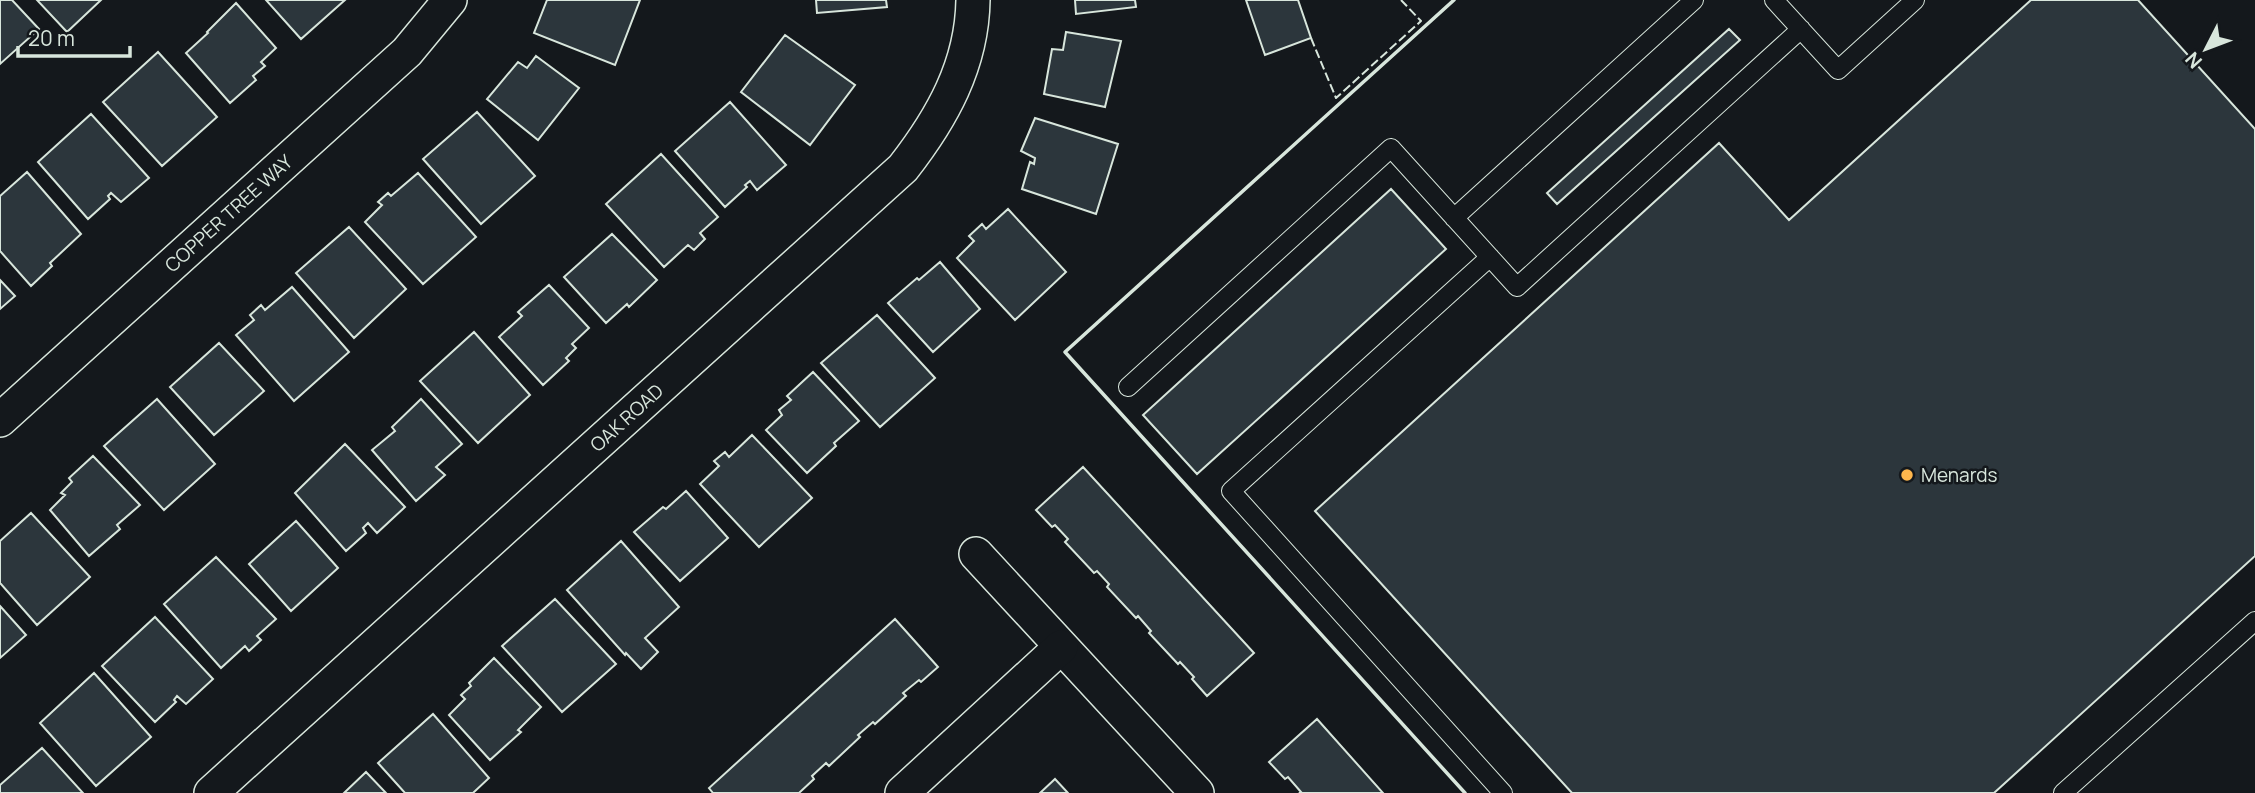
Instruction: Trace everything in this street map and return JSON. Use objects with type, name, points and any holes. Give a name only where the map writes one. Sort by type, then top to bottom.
[{"type":"street","name":"COPPER TREE WAY","points":[[0,420],[407,52],[450,0]]},
{"type":"street","name":"OAK ROAD","points":[[211,793],[903,168],[947,104],[965,59],[973,17],[973,0]]},
{"type":"street","points":[[976,554],[1196,793]]},
{"type":"street","points":[[902,793],[1061,647]]},
{"type":"lane","points":[[1454,218],[1694,0]]},
{"type":"lane","points":[[1774,0],[1838,70],[1915,0]]},
{"type":"lane","points":[[1128,387],[1391,148],[1517,287],[1801,29]]},
{"type":"lane","points":[[1490,257],[1231,491],[1503,793]]},
{"type":"lane","points":[[2063,793],[2255,621]]},
{"type":"building","points":[[0,0],[12,0],[39,29],[0,64]]},
{"type":"building","points":[[37,0],[101,0],[67,32]]},
{"type":"building","points":[[266,0],[345,0],[301,39]]},
{"type":"building","points":[[547,0],[640,0],[615,65],[534,33]]},
{"type":"building","points":[[816,0],[886,0],[887,7],[817,13]]},
{"type":"building","points":[[1075,0],[1135,0],[1136,7],[1076,14]]},
{"type":"building","points":[[1246,0],[1298,0],[1311,38],[1265,55]]},
{"type":"building","points":[[2031,0],[2138,0],[2255,129],[2255,556],[1994,793],[1572,793],[1315,511],[1719,143],[1789,220]]},
{"type":"building","points":[[236,3],[276,48],[261,62],[265,66],[253,76],[256,80],[230,103],[186,53]]},
{"type":"building","points":[[1729,29],[1740,40],[1557,204],[1547,193]]},
{"type":"building","points":[[1066,32],[1121,41],[1105,107],[1044,94],[1052,49],[1063,50]]},
{"type":"building","points":[[785,35],[855,85],[810,145],[741,92]]},
{"type":"building","points":[[158,52],[217,117],[162,166],[103,102]]},
{"type":"building","points":[[536,56],[579,88],[538,140],[487,99],[518,62],[527,68]]},
{"type":"building","points":[[730,102],[786,165],[757,190],[750,181],[725,207],[675,151]]},
{"type":"building","points":[[477,112],[535,176],[481,224],[423,159]]},
{"type":"building","points":[[91,114],[149,178],[121,202],[111,193],[108,196],[110,199],[88,219],[38,162]]},
{"type":"building","points":[[1035,118],[1118,144],[1096,214],[1022,189],[1030,162],[1034,164],[1035,158],[1021,151]]},
{"type":"building","points":[[661,154],[718,217],[700,233],[705,239],[694,250],[688,245],[664,267],[606,204]]},
{"type":"building","points":[[27,172],[81,234],[50,263],[52,266],[31,286],[0,251],[0,196]]},
{"type":"building","points":[[418,173],[476,237],[423,284],[365,222],[382,205],[378,202],[388,193],[391,196]]},
{"type":"building","points":[[1391,189],[1446,249],[1197,474],[1143,415]]},
{"type":"building","points":[[1008,209],[1066,272],[1015,320],[957,258],[974,241],[969,236],[982,224],[986,229]]},
{"type":"building","points":[[349,227],[406,289],[354,338],[296,273]]},
{"type":"building","points":[[612,234],[657,280],[629,307],[627,304],[606,323],[564,277]]},
{"type":"building","points":[[940,262],[980,309],[933,352],[888,303]]},
{"type":"building","points":[[0,280],[15,296],[0,309]]},
{"type":"building","points":[[549,285],[589,328],[572,344],[576,348],[566,358],[569,361],[543,385],[499,337],[522,316],[518,312]]},
{"type":"building","points":[[292,287],[349,352],[294,401],[236,335],[254,320],[250,315],[261,305],[265,310]]},
{"type":"building","points":[[877,315],[935,378],[880,427],[821,363]]},
{"type":"building","points":[[474,332],[530,395],[478,443],[420,381]]},
{"type":"building","points":[[219,343],[264,391],[214,435],[170,387]]},
{"type":"building","points":[[813,372],[859,421],[834,443],[836,446],[807,473],[766,430],[782,415],[779,410],[791,400],[787,396]]},
{"type":"building","points":[[157,399],[215,464],[164,510],[104,446]]},
{"type":"building","points":[[421,399],[462,444],[436,467],[445,475],[416,501],[372,450],[395,431],[392,427]]},
{"type":"building","points":[[752,435],[812,498],[759,547],[700,484],[719,466],[714,461],[725,452],[729,457]]},
{"type":"building","points":[[345,444],[405,507],[377,533],[368,523],[363,528],[366,533],[346,551],[295,493]]},
{"type":"building","points":[[93,456],[140,505],[117,525],[120,529],[89,556],[50,510],[65,495],[61,493],[72,482],[69,478]]},
{"type":"building","points":[[1083,467],[1254,653],[1207,696],[1192,679],[1194,677],[1180,662],[1178,664],[1149,633],[1151,631],[1138,616],[1136,618],[1107,587],[1109,584],[1097,571],[1094,573],[1065,542],[1068,539],[1036,510]]},
{"type":"building","points":[[686,491],[728,538],[680,581],[634,532]]},
{"type":"building","points":[[31,513],[90,577],[37,625],[0,583],[0,541]]},
{"type":"building","points":[[296,521],[338,568],[291,611],[249,564]]},
{"type":"building","points":[[621,541],[679,607],[645,638],[658,652],[641,669],[626,653],[625,655],[567,590]]},
{"type":"building","points":[[216,557],[276,619],[257,636],[261,640],[249,651],[245,646],[221,668],[164,604]]},
{"type":"building","points":[[555,599],[616,664],[562,712],[502,646]]},
{"type":"building","points":[[0,606],[26,635],[0,658]]},
{"type":"building","points":[[155,617],[213,679],[186,704],[177,696],[174,700],[176,702],[155,722],[102,666]]},
{"type":"building","points":[[895,619],[938,667],[903,693],[906,696],[875,724],[873,722],[858,735],[860,737],[829,766],[826,763],[799,793],[713,793],[709,788]]},
{"type":"building","points":[[494,658],[541,707],[518,730],[521,732],[490,760],[449,715],[465,699],[461,695],[471,686],[469,683]]},
{"type":"building","points":[[94,673],[151,737],[96,786],[40,723]]},
{"type":"building","points":[[433,714],[489,778],[473,793],[405,793],[378,763]]},
{"type":"building","points":[[1317,719],[1383,793],[1299,793],[1301,792],[1288,777],[1285,779],[1269,762]]},
{"type":"building","points":[[42,748],[83,793],[0,793],[0,785]]},
{"type":"building","points":[[366,772],[386,793],[344,793]]},
{"type":"building","points":[[1055,779],[1068,793],[1040,793]]},
{"type":"fence","points":[[1311,38],[1336,98],[1421,21],[1401,0]]},
{"type":"wall","points":[[1454,0],[1065,352],[1465,793]]},
{"type":"place","name":"Menards","points":[[1907,475]]}]
